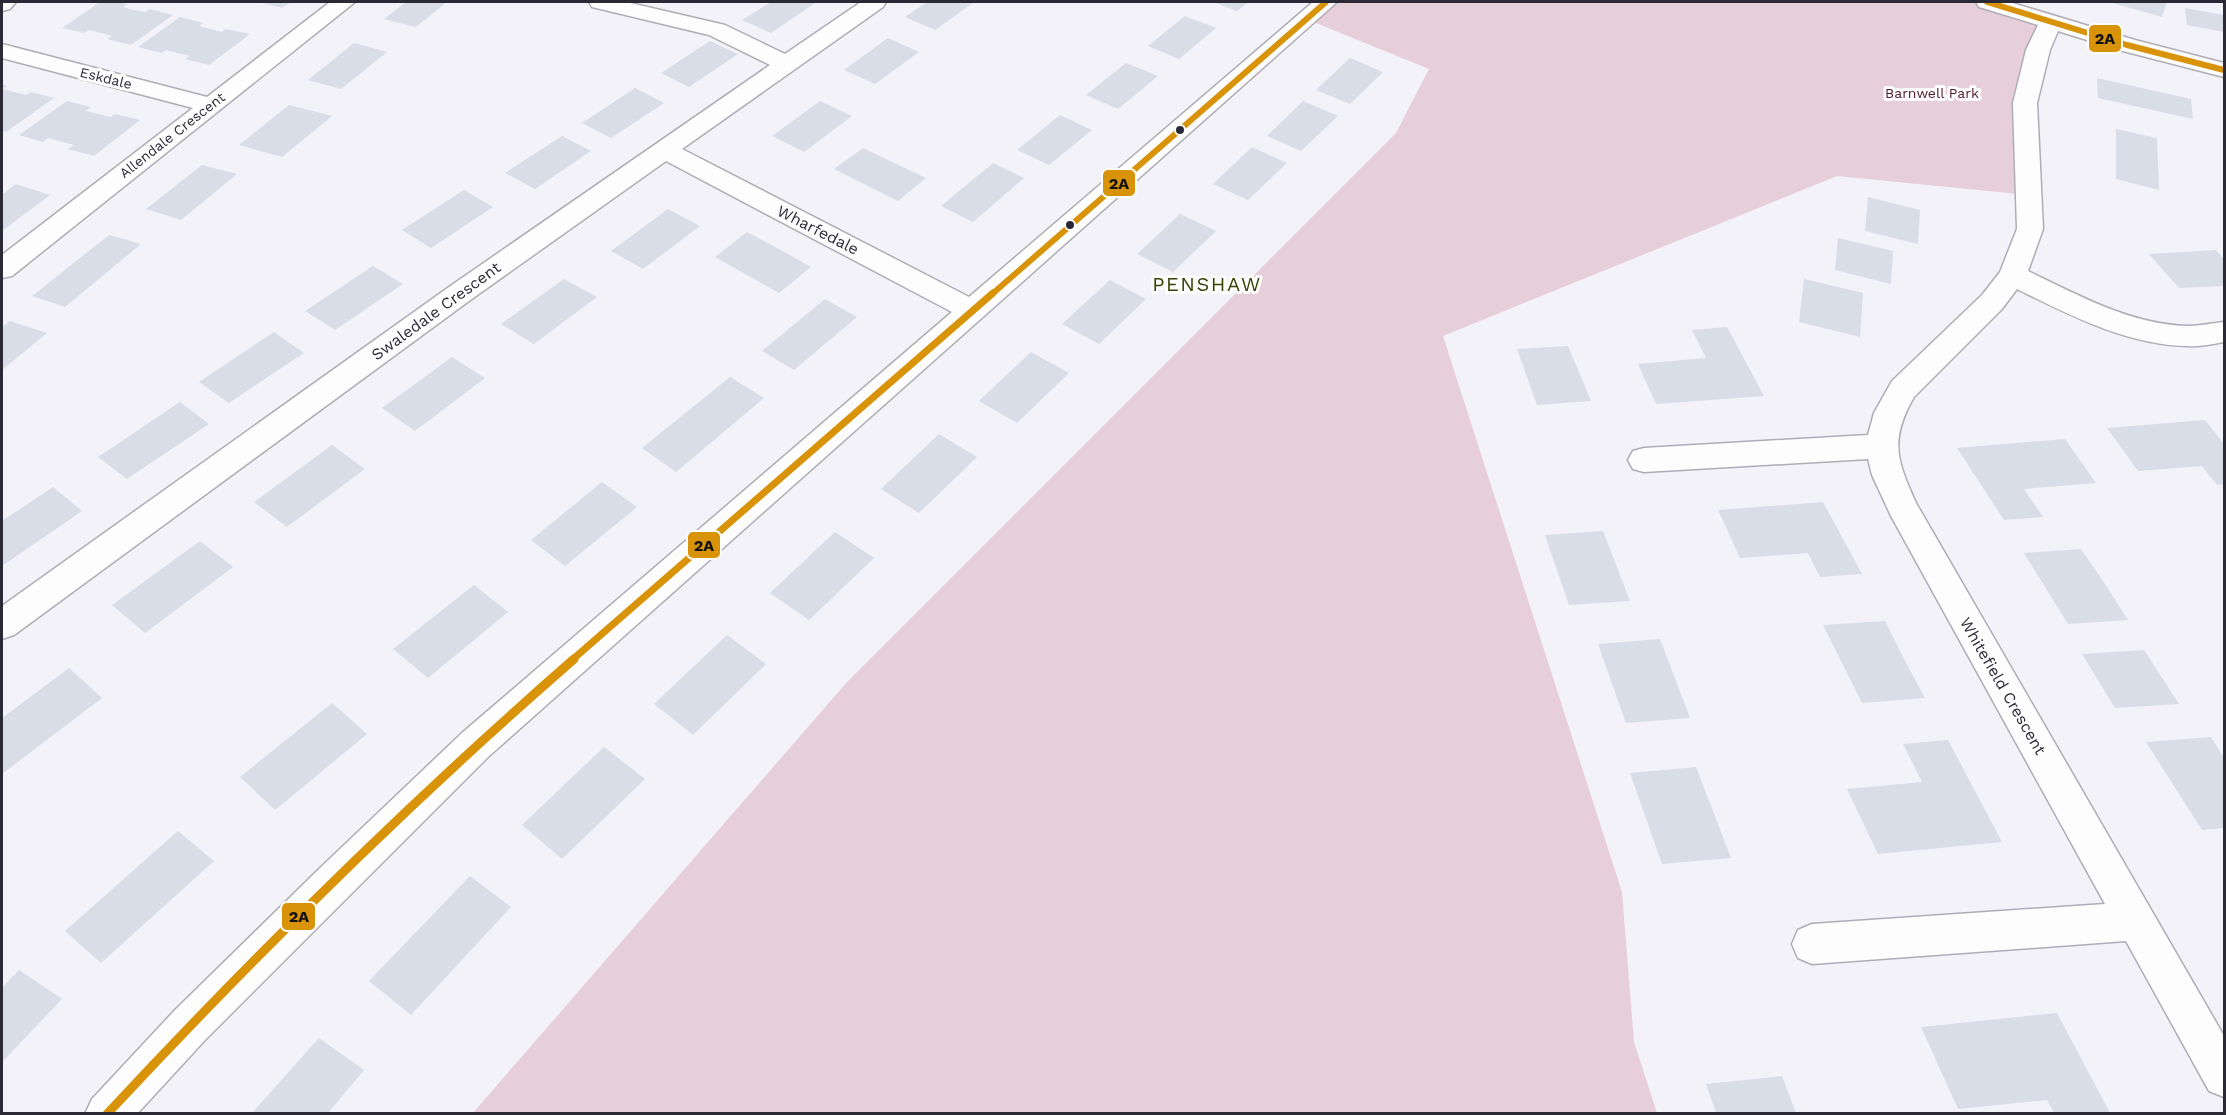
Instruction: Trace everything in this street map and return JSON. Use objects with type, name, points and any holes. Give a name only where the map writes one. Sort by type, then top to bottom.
[{"type":"street","name":"Allendale Crescent","points":[[2,269],[344,2]]},
{"type":"street","points":[[600,2],[717,30],[787,64]]},
{"type":"street","name":"Swaledale Crescent","points":[[2,625],[459,294],[875,2]]},
{"type":"street","points":[[107,1113],[198,1016],[475,745],[1326,2]]},
{"type":"street","points":[[1987,2],[2042,13],[2127,45],[2224,70]]},
{"type":"street","name":"Whitefield Crescent","points":[[2042,13],[2038,50],[2025,102],[2030,229],[2013,275],[1992,302],[1903,389],[1889,413],[1881,446],[1888,476],[1902,507],[2224,1076]]},
{"type":"street","name":"Eskdale","points":[[2,51],[211,105]]},
{"type":"street","name":"Wharfedale","points":[[664,150],[973,311]]},
{"type":"street","points":[[2013,275],[2108,320],[2151,332],[2218,340]]},
{"type":"street","points":[[1644,460],[1881,446]]},
{"type":"street","points":[[1812,944],[2137,921]]},
{"type":"green space","name":"Barnwell Park","points":[[1326,2],[1987,2],[2051,21],[2038,50],[2028,195],[1837,176],[1443,336],[1622,892],[1634,1042],[1657,1113],[472,1114],[847,682],[1396,133],[1429,69],[1306,19]]},
{"type":"building","points":[[100,2],[118,2],[127,4],[123,7],[134,10],[145,12],[150,9],[173,15],[131,45],[107,39],[112,36],[89,30],[84,33],[62,28]]},
{"type":"building","points":[[259,2],[291,2],[282,8]]},
{"type":"building","points":[[406,2],[447,2],[416,27],[384,19]]},
{"type":"building","points":[[771,2],[815,3],[771,33],[742,20]]},
{"type":"building","points":[[927,2],[974,2],[935,30],[905,17]]},
{"type":"building","points":[[1213,2],[1249,2],[1237,11]]},
{"type":"building","points":[[2109,2],[2167,2],[2162,17]]},
{"type":"building","points":[[2185,8],[2224,15],[2224,32],[2187,25]]},
{"type":"building","points":[[1185,16],[1216,28],[1179,59],[1148,46]]},
{"type":"building","points":[[180,17],[203,23],[199,26],[222,32],[226,29],[250,34],[209,65],[185,59],[190,56],[166,50],[161,53],[138,47]]},
{"type":"building","points":[[888,38],[919,52],[875,84],[844,70]]},
{"type":"building","points":[[710,41],[738,54],[689,87],[661,73]]},
{"type":"building","points":[[354,43],[387,52],[341,89],[308,80]]},
{"type":"building","points":[[1350,58],[1383,72],[1350,104],[1316,90]]},
{"type":"building","points":[[1126,63],[1158,76],[1118,109],[1086,95]]},
{"type":"building","points":[[2097,78],[2191,99],[2193,119],[2098,98]]},
{"type":"building","points":[[635,88],[664,103],[611,138],[582,123]]},
{"type":"building","points":[[2,89],[26,95],[31,92],[54,98],[6,132],[2,131]]},
{"type":"building","points":[[67,101],[91,107],[86,111],[111,117],[115,114],[140,120],[94,156],[68,149],[74,145],[48,138],[43,142],[19,135]]},
{"type":"building","points":[[820,101],[852,116],[804,152],[772,136]]},
{"type":"building","points":[[1303,101],[1338,116],[1301,151],[1267,136]]},
{"type":"building","points":[[289,105],[332,116],[282,157],[239,145]]},
{"type":"building","points":[[1060,115],[1092,130],[1049,165],[1017,150]]},
{"type":"building","points":[[2116,129],[2157,138],[2159,190],[2116,179]]},
{"type":"building","points":[[562,136],[591,151],[535,189],[505,173]]},
{"type":"building","points":[[1252,147],[1287,163],[1248,200],[1213,184]]},
{"type":"building","points":[[863,148],[926,178],[898,201],[834,169]]},
{"type":"building","points":[[993,163],[1024,178],[973,222],[941,206]]},
{"type":"building","points":[[202,165],[237,174],[181,220],[146,209]]},
{"type":"building","points":[[16,184],[50,195],[2,231],[2,195]]},
{"type":"building","points":[[464,190],[493,207],[431,248],[402,230]]},
{"type":"building","points":[[1868,197],[1920,210],[1918,244],[1865,231]]},
{"type":"building","points":[[668,209],[700,226],[643,269],[611,251]]},
{"type":"building","points":[[1180,214],[1216,231],[1173,272],[1137,254]]},
{"type":"building","points":[[747,232],[811,267],[779,293],[715,257]]},
{"type":"building","points":[[109,235],[141,244],[65,307],[32,296]]},
{"type":"building","points":[[1838,238],[1893,251],[1891,284],[1835,270]]},
{"type":"building","points":[[2216,250],[2224,259],[2224,286],[2179,288],[2149,254]]},
{"type":"building","points":[[373,266],[403,284],[335,330],[305,311]]},
{"type":"building","points":[[564,279],[597,297],[534,344],[501,324]]},
{"type":"building","points":[[1804,279],[1863,293],[1860,337],[1799,322]]},
{"type":"building","points":[[1110,280],[1146,299],[1099,344],[1062,324]]},
{"type":"building","points":[[825,299],[857,317],[794,370],[762,351]]},
{"type":"building","points":[[10,321],[47,333],[2,370],[2,327]]},
{"type":"building","points":[[1727,327],[1764,396],[1656,404],[1638,364],[1706,358],[1692,330]]},
{"type":"building","points":[[274,332],[304,353],[229,403],[199,382]]},
{"type":"building","points":[[1568,346],[1591,401],[1537,405],[1517,349]]},
{"type":"building","points":[[1031,352],[1069,373],[1017,423],[979,401]]},
{"type":"building","points":[[452,357],[485,378],[415,431],[382,408]]},
{"type":"building","points":[[730,377],[764,398],[676,472],[642,448]]},
{"type":"building","points":[[180,402],[209,424],[127,479],[98,457]]},
{"type":"building","points":[[2205,420],[2224,444],[2224,484],[2217,485],[2202,466],[2138,471],[2107,428]]},
{"type":"building","points":[[939,434],[977,457],[919,513],[881,489]]},
{"type":"building","points":[[2065,439],[2096,483],[2024,489],[2043,517],[2004,520],[1957,448]]},
{"type":"building","points":[[332,445],[365,469],[287,527],[254,502]]},
{"type":"building","points":[[602,482],[637,507],[565,566],[531,540]]},
{"type":"building","points":[[53,487],[82,511],[2,566],[2,521]]},
{"type":"building","points":[[1823,502],[1862,574],[1820,577],[1808,553],[1740,558],[1718,510]]},
{"type":"building","points":[[1603,531],[1630,601],[1569,605],[1545,535]]},
{"type":"building","points":[[835,532],[874,558],[809,620],[770,593]]},
{"type":"building","points":[[200,541],[233,567],[145,633],[112,605]]},
{"type":"building","points":[[2081,549],[2128,620],[2068,624],[2024,553]]},
{"type":"building","points":[[474,585],[508,612],[428,678],[393,649]]},
{"type":"building","points":[[1885,621],[1925,698],[1862,703],[1823,625]]},
{"type":"building","points":[[727,635],[766,664],[693,735],[654,704]]},
{"type":"building","points":[[1660,639],[1690,718],[1626,723],[1598,644]]},
{"type":"building","points":[[2144,650],[2179,704],[2115,708],[2082,654]]},
{"type":"building","points":[[69,668],[102,698],[2,774],[2,718]]},
{"type":"building","points":[[332,703],[367,734],[275,810],[240,777]]},
{"type":"building","points":[[2211,737],[2224,758],[2224,828],[2202,830],[2146,742]]},
{"type":"building","points":[[1948,740],[2002,842],[1878,854],[1847,789],[1922,782],[1903,744]]},
{"type":"building","points":[[604,747],[645,779],[562,859],[522,825]]},
{"type":"building","points":[[1696,767],[1731,858],[1662,864],[1630,773]]},
{"type":"building","points":[[178,831],[214,861],[101,963],[65,931]]},
{"type":"building","points":[[470,876],[511,907],[411,1015],[369,981]]},
{"type":"building","points":[[19,970],[62,999],[2,1062],[2,988]]},
{"type":"building","points":[[2057,1013],[2110,1113],[2054,1113],[2047,1100],[1958,1109],[1921,1027]]},
{"type":"building","points":[[319,1038],[364,1070],[328,1113],[252,1113]]},
{"type":"building","points":[[1782,1076],[1796,1113],[1716,1113],[1706,1084]]},
{"type":"transit line","name":"2A","points":[[107,1114],[190,1025],[334,881],[475,745],[1326,2]]},
{"type":"transit line","name":"2A","points":[[1987,2],[2127,45],[2224,70]]},
{"type":"district","name":"PENSHAW","points":[[1207,284]]}]
